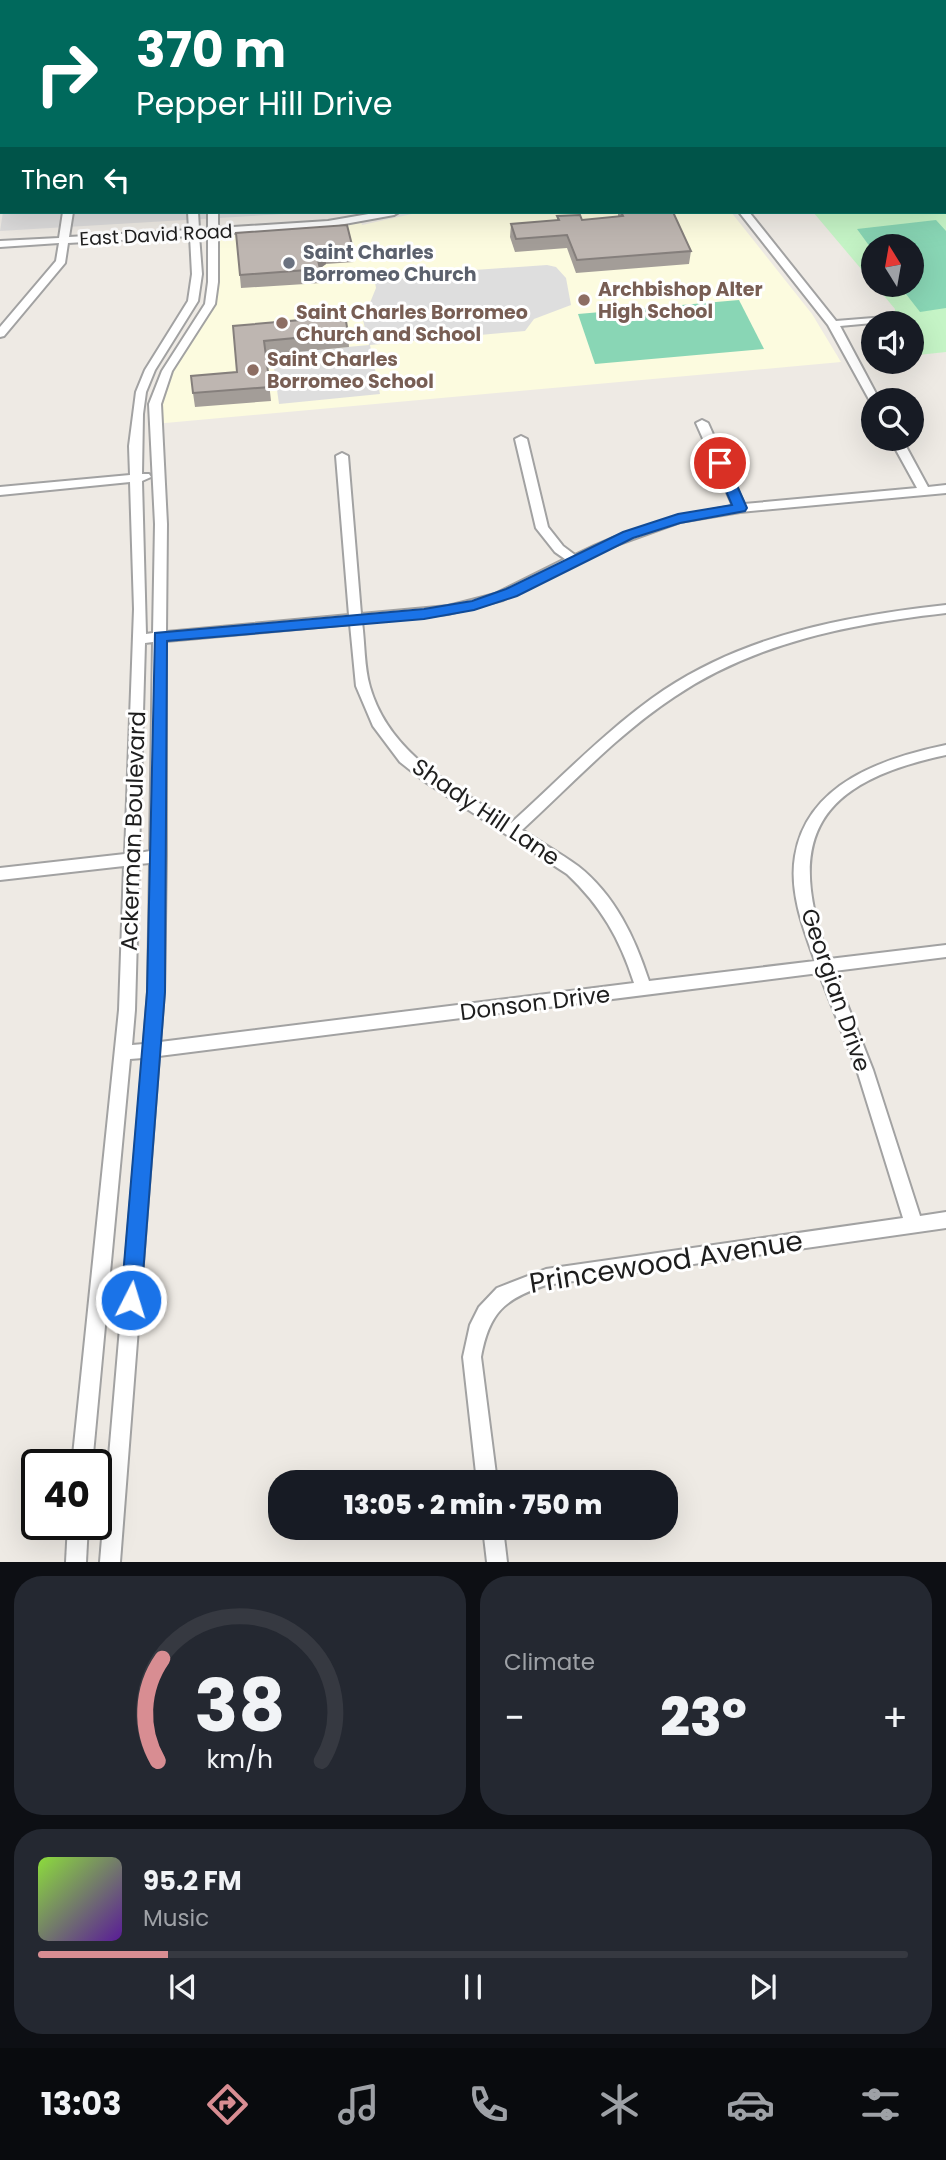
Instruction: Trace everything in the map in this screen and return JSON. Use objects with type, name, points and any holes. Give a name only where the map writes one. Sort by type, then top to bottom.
[{"type":"street","points":[[0,334],[57,269],[66,236],[68,214]]},
{"type":"street","name":"East David Road","points":[[0,244],[194,223],[343,214]]},
{"type":"street","name":"East David Road","points":[[213,222],[328,224],[383,214]]},
{"type":"street","points":[[746,214],[833,324],[868,388]]},
{"type":"street","name":"Ackerman Boulevard","points":[[110,1562],[157,965],[161,524],[155,404],[167,371],[210,304],[213,282],[213,222]]},
{"type":"street","name":"Ackerman Boulevard","points":[[84,1449],[124,1053],[134,859],[139,639],[138,478],[135,446],[141,393],[166,342],[193,301],[197,274],[194,223]]},
{"type":"street","name":"East David Road","points":[[0,236],[66,236]]},
{"type":"street","points":[[833,324],[861,321]]},
{"type":"street","points":[[702,423],[740,508]]},
{"type":"street","points":[[521,439],[542,528],[559,549],[574,560]]},
{"type":"street","points":[[902,451],[924,491]]},
{"type":"street","name":"Shady Hill Lane","points":[[342,456],[355,620],[368,705],[390,741],[429,777],[572,870],[607,905],[631,946],[643,989]]},
{"type":"street","points":[[0,491],[158,476]]},
{"type":"street","points":[[139,639],[424,614],[474,605],[512,592],[604,545],[654,525],[740,508],[946,489]]},
{"type":"street","points":[[512,831],[669,693],[733,658],[772,643],[834,625],[946,609]]},
{"type":"street","name":"Georgian Drive","points":[[914,1224],[857,1049],[808,915],[802,887],[805,848],[816,821],[833,798],[866,773],[891,762],[946,750]]},
{"type":"street","points":[[0,874],[159,856]]},
{"type":"street","name":"Donson Drive","points":[[124,1053],[946,951]]},
{"type":"street","name":"Princewood Avenue","points":[[486,1470],[472,1357],[474,1337],[490,1306],[515,1286],[546,1278],[946,1220]]},
{"type":"street","points":[[76,1562],[77,1540]]},
{"type":"street","points":[[494,1540],[497,1562]]},
{"type":"shaded area","points":[[3,214],[284,214],[0,231]]},
{"type":"shaded area","name":"Archbishop Alter High School","points":[[412,214],[733,214],[812,314],[841,362],[154,424],[167,371],[207,311],[212,231],[359,219],[362,225]]},
{"type":"shaded area","points":[[547,265],[556,267],[566,278],[571,305],[534,319],[525,331],[370,345],[380,394],[279,404],[272,354],[369,345],[363,320],[376,288],[374,277]]},
{"type":"green space","points":[[815,214],[946,214],[946,352],[924,354],[924,311],[895,309],[886,298],[924,298],[924,234],[861,234],[861,269]]},
{"type":"green space","points":[[936,220],[946,231],[946,308],[919,311],[909,298],[924,298],[924,234],[861,234],[857,229]]},
{"type":"green space","points":[[739,300],[764,349],[595,364],[578,314]]},
{"type":"building","points":[[622,214],[674,214],[691,251],[577,260],[567,235],[516,239],[511,224],[559,220],[557,216],[580,215],[582,220],[623,216]]},
{"type":"building","points":[[347,225],[353,249],[325,250],[317,256],[320,269],[240,275],[236,233]]},
{"type":"building","points":[[344,309],[348,333],[264,341],[270,387],[193,393],[191,376],[237,372],[233,326],[300,320],[298,312]]},
{"type":"place","name":"Saint Charles Borromeo Church","points":[[289,263]]},
{"type":"place","name":"Archbishop Alter High School","points":[[584,300]]},
{"type":"place","name":"Saint Charles Borromeo Church and School","points":[[282,323]]},
{"type":"place","name":"Saint Charles Borromeo School","points":[[253,370]]},
{"type":"route","points":[[131,1300],[156,992],[159,923],[160,637],[424,614],[474,605],[512,592],[604,545],[654,525],[740,508],[720,463]]}]
